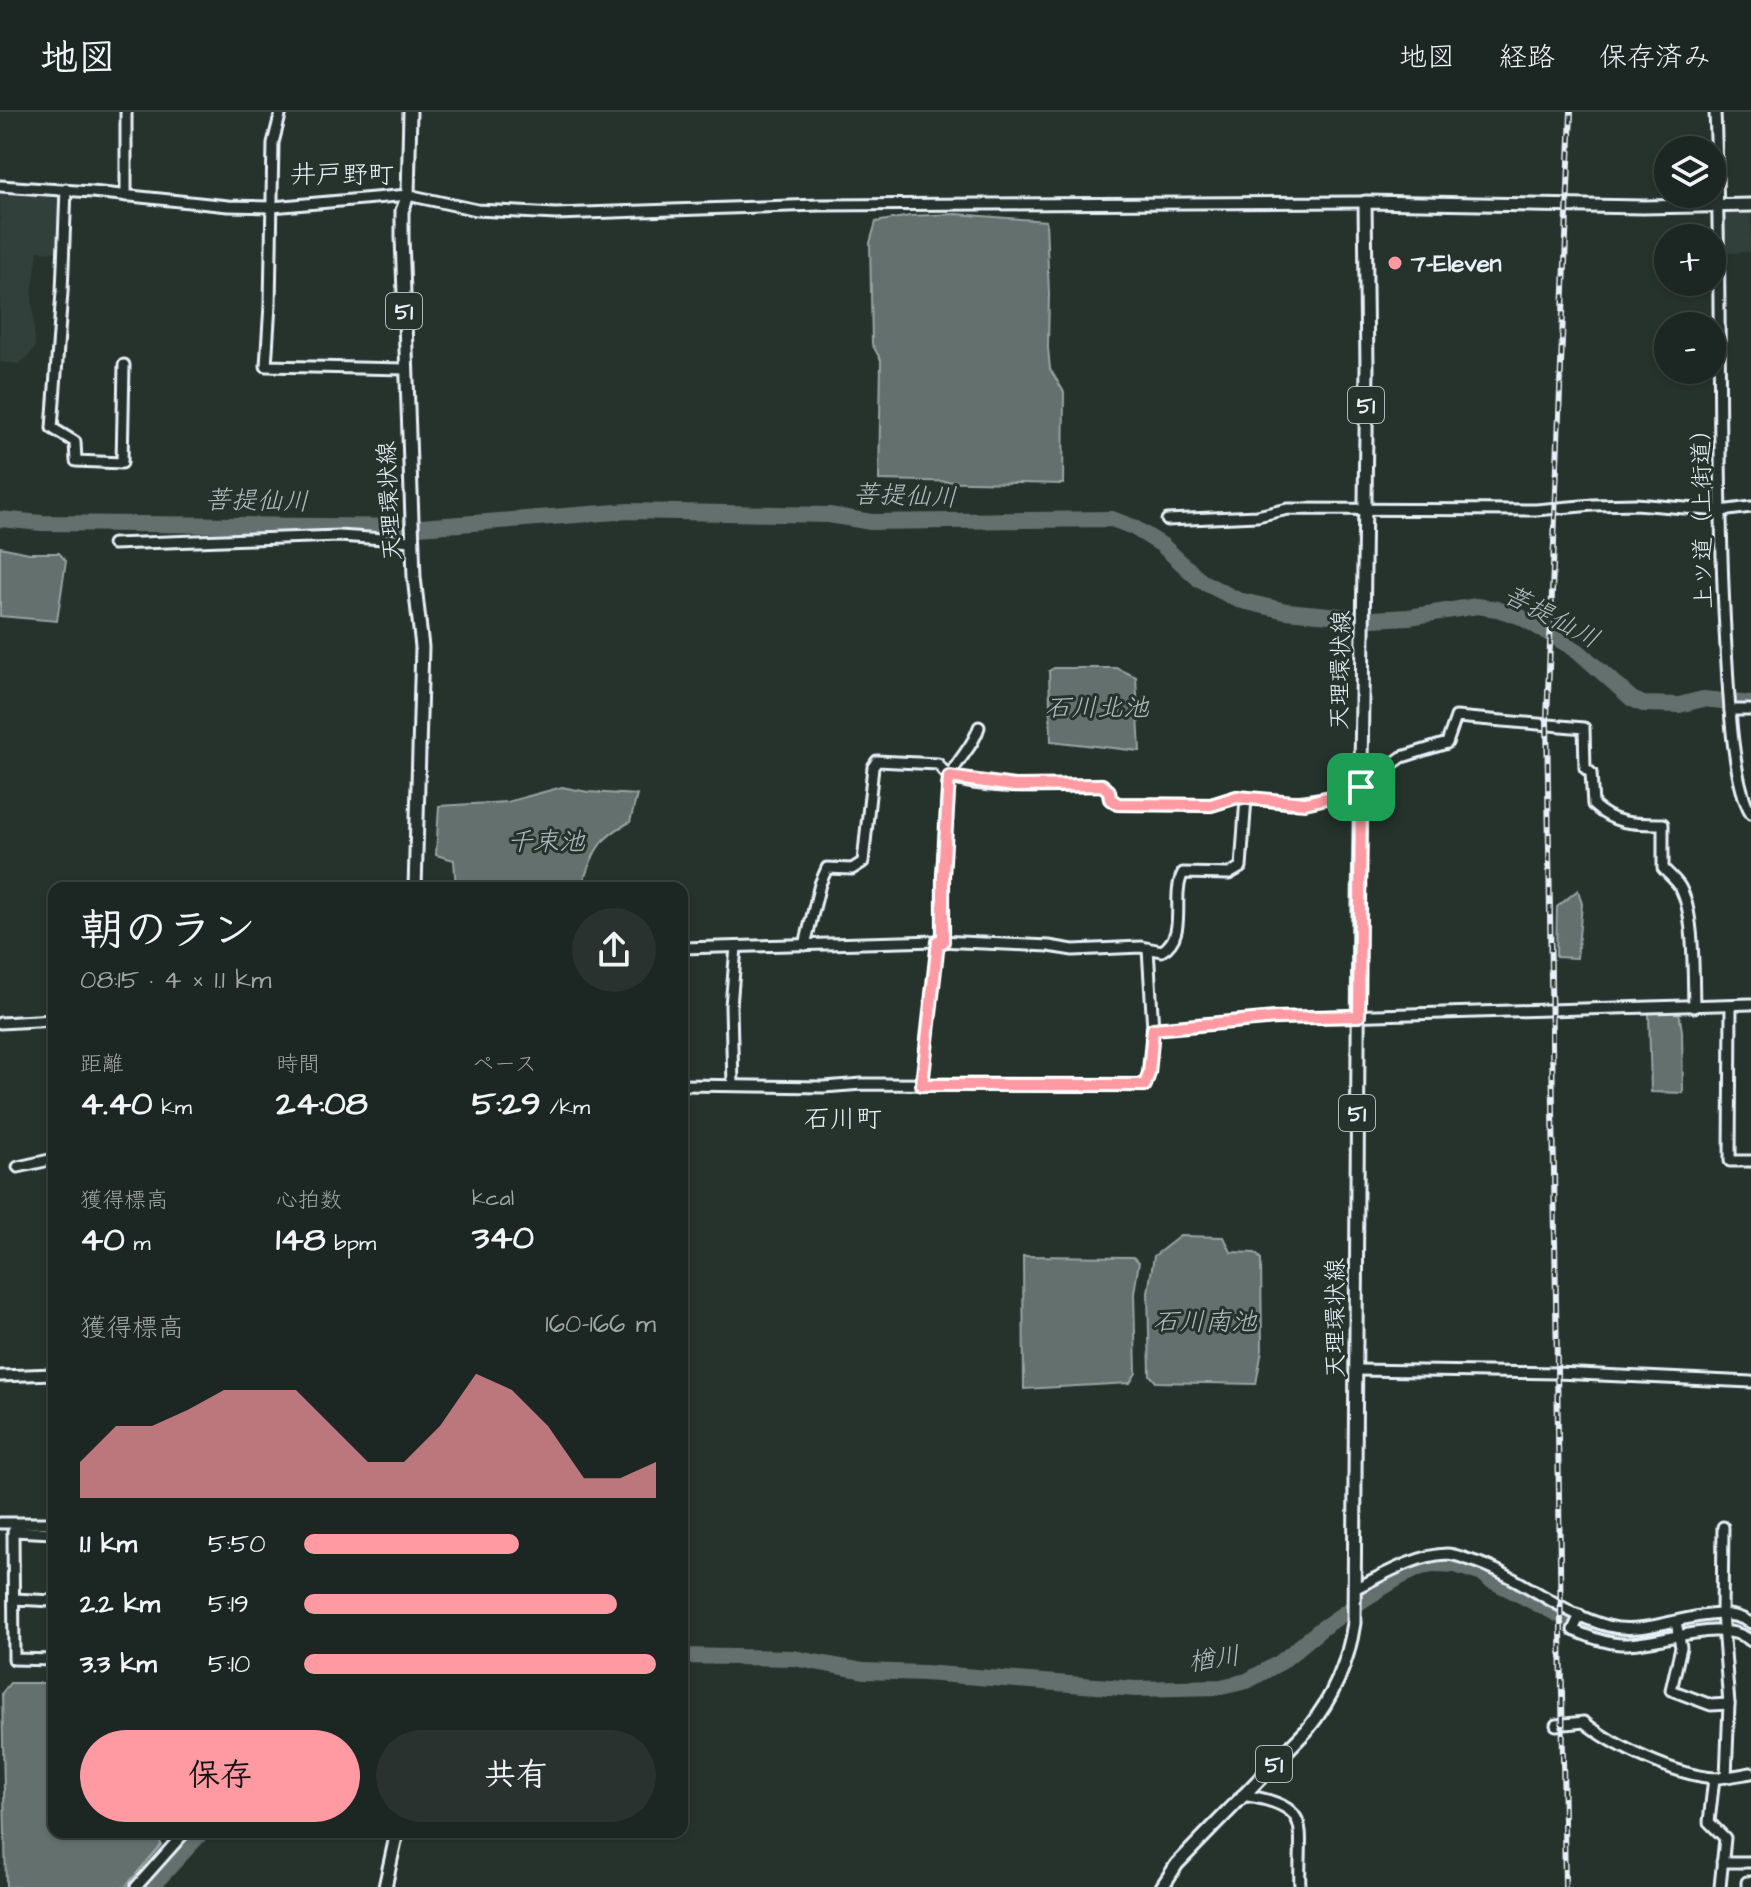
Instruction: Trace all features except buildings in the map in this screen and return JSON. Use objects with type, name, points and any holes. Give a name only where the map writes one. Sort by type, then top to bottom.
[{"type":"main road","name":"天理環状線","points":[[410,112],[408,195],[402,211],[405,369],[422,647],[415,882]]},
{"type":"main road","name":"天理環状線","points":[[1162,1887],[1177,1864],[1321,1712],[1338,1683],[1350,1650],[1354,1623],[1367,367],[1365,202]]},
{"type":"main road","points":[[1365,202],[1654,206]]},
{"type":"main road","points":[[1726,205],[1751,205]]},
{"type":"main road","points":[[385,1887],[396,1838]]},
{"type":"street","points":[[126,112],[126,196]]},
{"type":"street","points":[[281,112],[273,143],[266,366],[405,369]]},
{"type":"street","name":"上ツ道（上街道）","points":[[1715,112],[1716,136]]},
{"type":"street","points":[[0,186],[272,207],[408,195],[477,210],[556,214],[819,205],[1365,202]]},
{"type":"street","points":[[66,189],[52,428],[75,442],[76,461],[122,463],[124,365]]},
{"type":"street","name":"上ツ道（上街道）","points":[[1719,208],[1721,583],[1730,710],[1742,792],[1751,813]]},
{"type":"street","points":[[1167,520],[1257,516],[1288,509],[1536,510],[1636,504],[1721,511],[1751,507]]},
{"type":"street","points":[[113,544],[339,536],[413,539]]},
{"type":"street","points":[[1730,710],[1751,710]]},
{"type":"street","points":[[805,945],[827,868],[852,869],[863,862],[873,767],[877,761],[938,764],[949,777],[1014,786],[1102,785],[1109,791],[1110,799],[1118,804],[1211,805],[1237,797],[1305,803],[1361,787],[1402,757],[1447,743],[1456,717],[1584,728],[1584,762],[1591,773],[1593,805],[1607,818],[1632,824],[1663,824],[1663,868],[1679,886],[1684,898],[1691,940],[1694,1007]]},
{"type":"street","points":[[922,1085],[940,942],[949,777],[975,740],[979,727]]},
{"type":"street","points":[[688,948],[940,942],[1049,946],[1073,950],[1128,947],[1162,951],[1174,940],[1178,883],[1183,873],[1229,874],[1241,867],[1246,798]]},
{"type":"street","points":[[733,1085],[731,1006],[736,947]]},
{"type":"street","points":[[688,1085],[1145,1085],[1153,1029],[1148,949]]},
{"type":"street","points":[[1153,1029],[1276,1018],[1751,1004]]},
{"type":"street","points":[[1731,1006],[1730,1161],[1751,1161]]},
{"type":"street","points":[[0,1023],[48,1020]]},
{"type":"street","points":[[18,1167],[48,1160]]},
{"type":"street","points":[[1357,1370],[1557,1373],[1751,1382]]},
{"type":"street","points":[[0,1376],[48,1374]]},
{"type":"street","points":[[0,1523],[48,1523]]},
{"type":"street","points":[[1723,1527],[1723,1615],[1729,1704],[1726,1777]]},
{"type":"street","points":[[48,1533],[13,1531],[14,1659],[48,1660]]},
{"type":"street","points":[[1356,1591],[1425,1558],[1449,1554],[1480,1563],[1609,1627],[1640,1629],[1723,1615],[1750,1621]]},
{"type":"street","points":[[14,1599],[48,1601]]},
{"type":"street","points":[[1580,1615],[1573,1630],[1618,1644],[1639,1644],[1725,1630],[1743,1634],[1751,1641]]},
{"type":"street","points":[[1676,1622],[1681,1647],[1671,1690],[1711,1705],[1729,1704]]},
{"type":"street","points":[[1556,1725],[1584,1722],[1600,1736],[1684,1773],[1714,1778],[1751,1773]]},
{"type":"street","points":[[1714,1778],[1709,1822],[1725,1838],[1720,1887]]},
{"type":"street","points":[[1242,1795],[1269,1799],[1288,1807],[1302,1833],[1300,1887]]},
{"type":"street","points":[[136,1887],[180,1838]]},
{"type":"street","points":[[1722,1862],[1751,1862]]},
{"type":"street","points":[[1747,1887],[1747,1882],[1751,1882]]},
{"type":"shaded area","points":[[0,194],[64,198],[60,252],[38,251],[32,294],[35,347],[18,364],[0,362]]},
{"type":"shaded area","points":[[1723,212],[1751,212],[1751,252],[1726,253],[1726,224],[1723,224]]},
{"type":"water","points":[[956,214],[1046,221],[1050,369],[1064,392],[1063,484],[879,480],[881,360],[872,344],[870,243],[876,222],[910,216]]},
{"type":"water","points":[[0,547],[29,553],[59,553],[66,561],[57,621],[0,616]]},
{"type":"water","name":"石川北池","points":[[1054,668],[1117,668],[1136,677],[1140,751],[1051,741],[1049,671]]},
{"type":"water","name":"千束池","points":[[562,787],[637,795],[630,822],[603,841],[583,882],[456,882],[454,860],[436,855],[439,806],[507,802]]},
{"type":"water","points":[[1578,890],[1582,904],[1577,958],[1556,957],[1557,907]]},
{"type":"water","points":[[1679,1012],[1683,1093],[1651,1092],[1649,1013]]},
{"type":"water","name":"石川南池","points":[[1180,1236],[1224,1237],[1231,1252],[1255,1253],[1261,1259],[1262,1350],[1256,1384],[1156,1382],[1150,1375],[1148,1292],[1154,1256]]},
{"type":"water","name":"石川南池","points":[[1023,1256],[1133,1257],[1139,1262],[1134,1293],[1136,1373],[1130,1383],[1024,1389]]},
{"type":"water","points":[[10,1683],[48,1683],[48,1838],[160,1838],[161,1845],[125,1887],[6,1887],[2,1693]]},
{"type":"waterway","name":"菩提仙川","points":[[0,519],[41,523],[420,527],[629,511],[829,515],[871,522],[1112,519],[1133,527],[1162,545],[1201,581],[1238,600],[1286,611],[1373,619],[1409,617],[1477,606],[1497,609],[1521,617],[1578,651],[1632,699],[1643,704],[1679,705],[1703,699],[1751,704]]},
{"type":"waterway","name":"楢川","points":[[688,1656],[793,1658],[864,1671],[1136,1689],[1221,1687],[1247,1681],[1281,1662],[1366,1598],[1421,1567],[1438,1564],[1455,1565],[1485,1575],[1563,1617],[1602,1632],[1638,1636],[1710,1623],[1738,1626],[1751,1632]]},
{"type":"waterway","name":"楢川","points":[[151,1887],[196,1838]]},
{"type":"railway","points":[[1565,1887],[1547,719],[1571,112]]},
{"type":"place","name":"7-Eleven","points":[[1395,263]]},
{"type":"district","name":"井戸野町","points":[[342,174]]},
{"type":"district","name":"石川町","points":[[843,1118]]},
{"type":"route","points":[[949,777],[1014,786],[1102,785],[1109,791],[1110,799],[1118,804],[1211,805],[1237,797],[1305,803],[1361,787],[1359,1016],[1276,1018],[1153,1029],[1145,1085],[922,1085],[938,941],[943,942],[949,777]]}]
